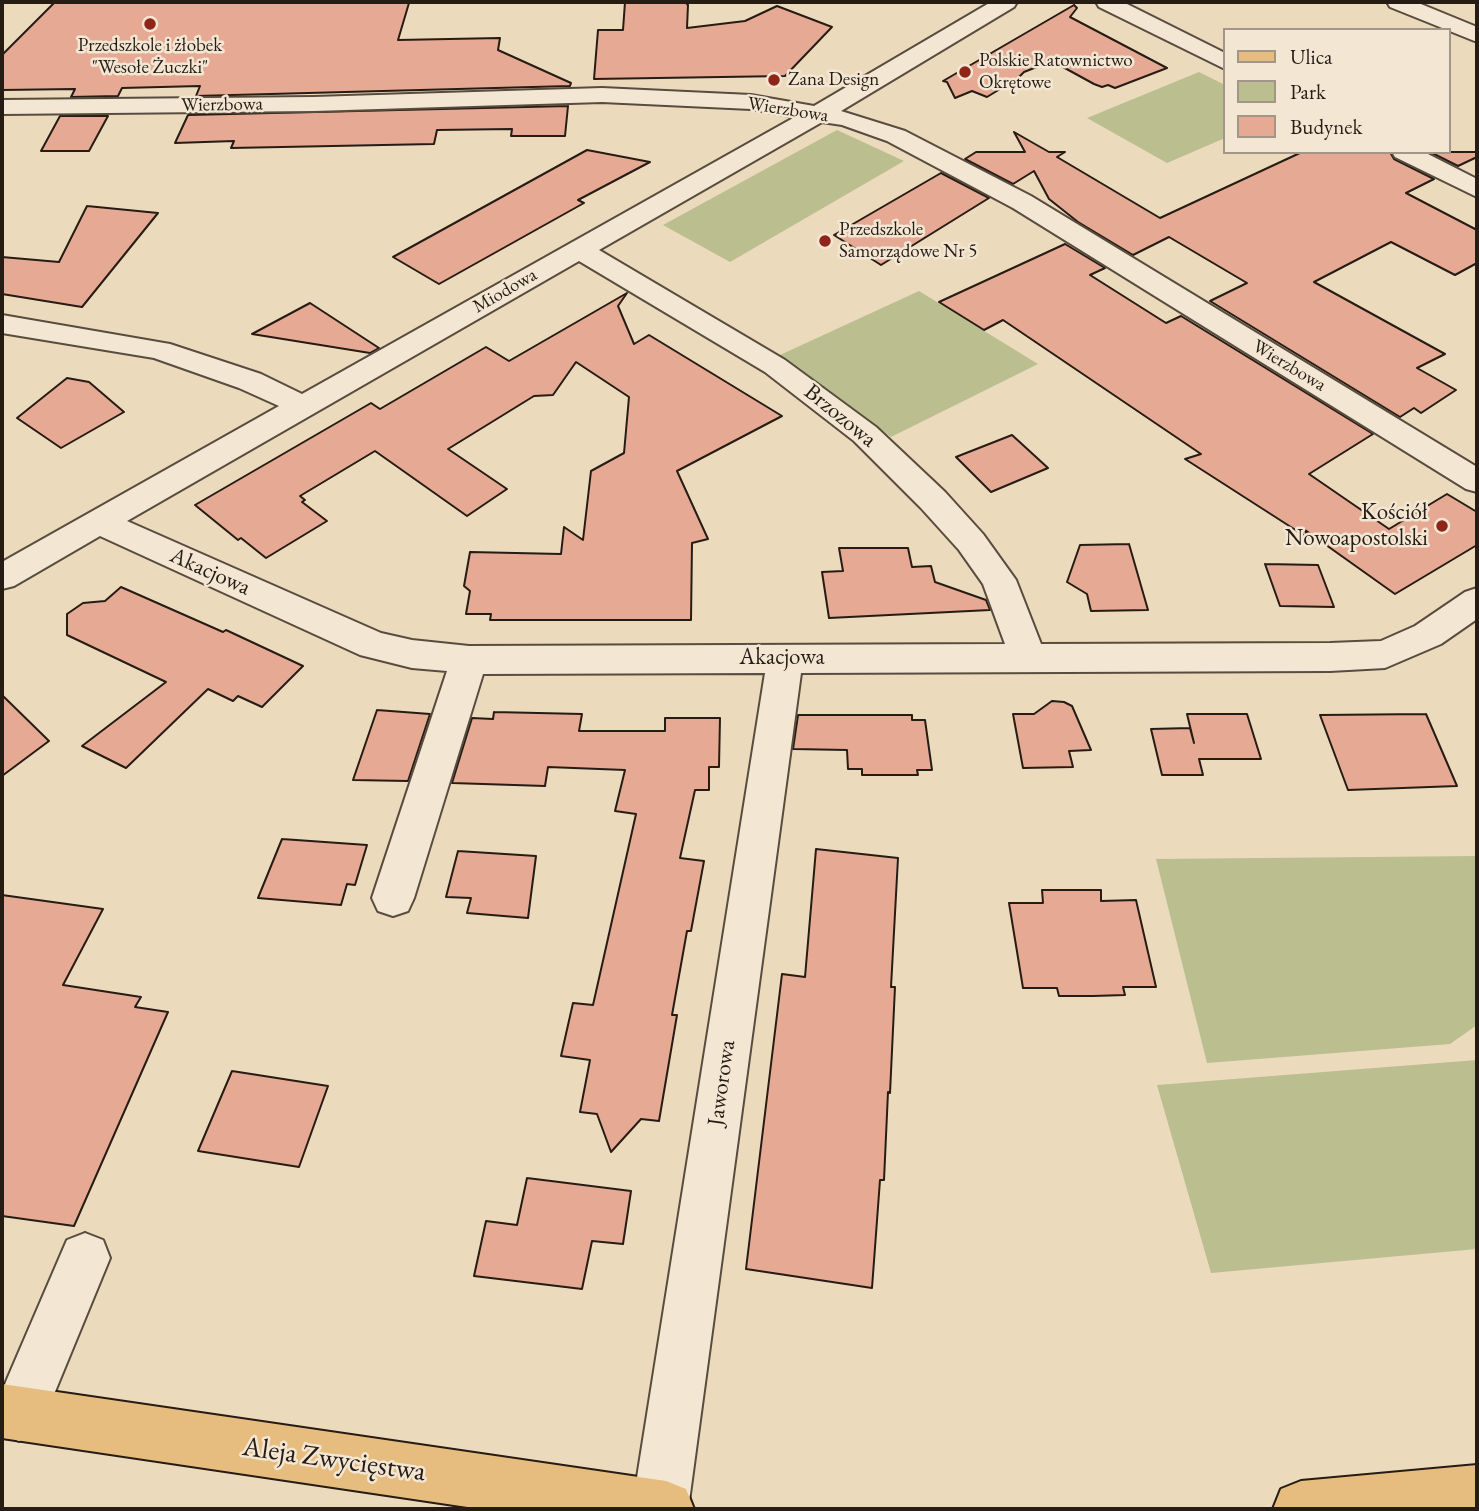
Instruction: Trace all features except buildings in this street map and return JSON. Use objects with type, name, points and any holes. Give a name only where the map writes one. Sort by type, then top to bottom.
[{"type":"main road","name":"Aleja Zwycięstwa","points":[[10,1412],[666,1509]]},
{"type":"main road","points":[[1301,1509],[1477,1492]]},
{"type":"street","name":"Miodowa","points":[[2,577],[818,114],[1006,2]]},
{"type":"street","points":[[1107,2],[1224,61]]},
{"type":"street","points":[[1398,2],[1477,35]]},
{"type":"street","name":"Wierzbowa","points":[[2,107],[314,104],[602,95],[751,102],[872,126],[1022,202],[1477,481]]},
{"type":"street","points":[[1408,154],[1477,189]]},
{"type":"street","name":"Brzozowa","points":[[578,249],[775,366],[865,435],[933,500],[971,542],[999,580],[1027,657]]},
{"type":"street","points":[[2,324],[160,350],[250,381],[303,408]]},
{"type":"street","name":"Akacjowa","points":[[99,522],[373,645],[412,654],[469,660],[1330,657],[1385,654],[1428,635],[1477,601]]},
{"type":"street","name":"Jaworowa","points":[[660,1509],[785,658]]},
{"type":"street","points":[[393,898],[469,660]]},
{"type":"street","points":[[10,1412],[85,1258]]},
{"type":"green space","points":[[1199,72],[1224,84],[1224,138],[1167,163],[1087,118]]},
{"type":"green space","points":[[837,130],[904,161],[730,262],[663,225]]},
{"type":"green space","points":[[919,291],[1038,364],[891,437],[780,355]]},
{"type":"green space","points":[[1477,856],[1477,1025],[1450,1044],[1207,1063],[1156,859]]},
{"type":"green space","points":[[1477,1060],[1477,1249],[1211,1273],[1157,1085]]},
{"type":"place","name":"Przedszkole i żłobek \"Wesołe Żuczki\"","points":[[150,24]]},
{"type":"place","name":"Polskie Ratownictwo Okrętowe","points":[[965,72]]},
{"type":"place","name":"Zana Design","points":[[774,80]]},
{"type":"place","name":"Przedszkole Samorządowe Nr 5","points":[[825,241]]},
{"type":"place","name":"Kościół Nowoapostolski","points":[[1442,526]]}]
